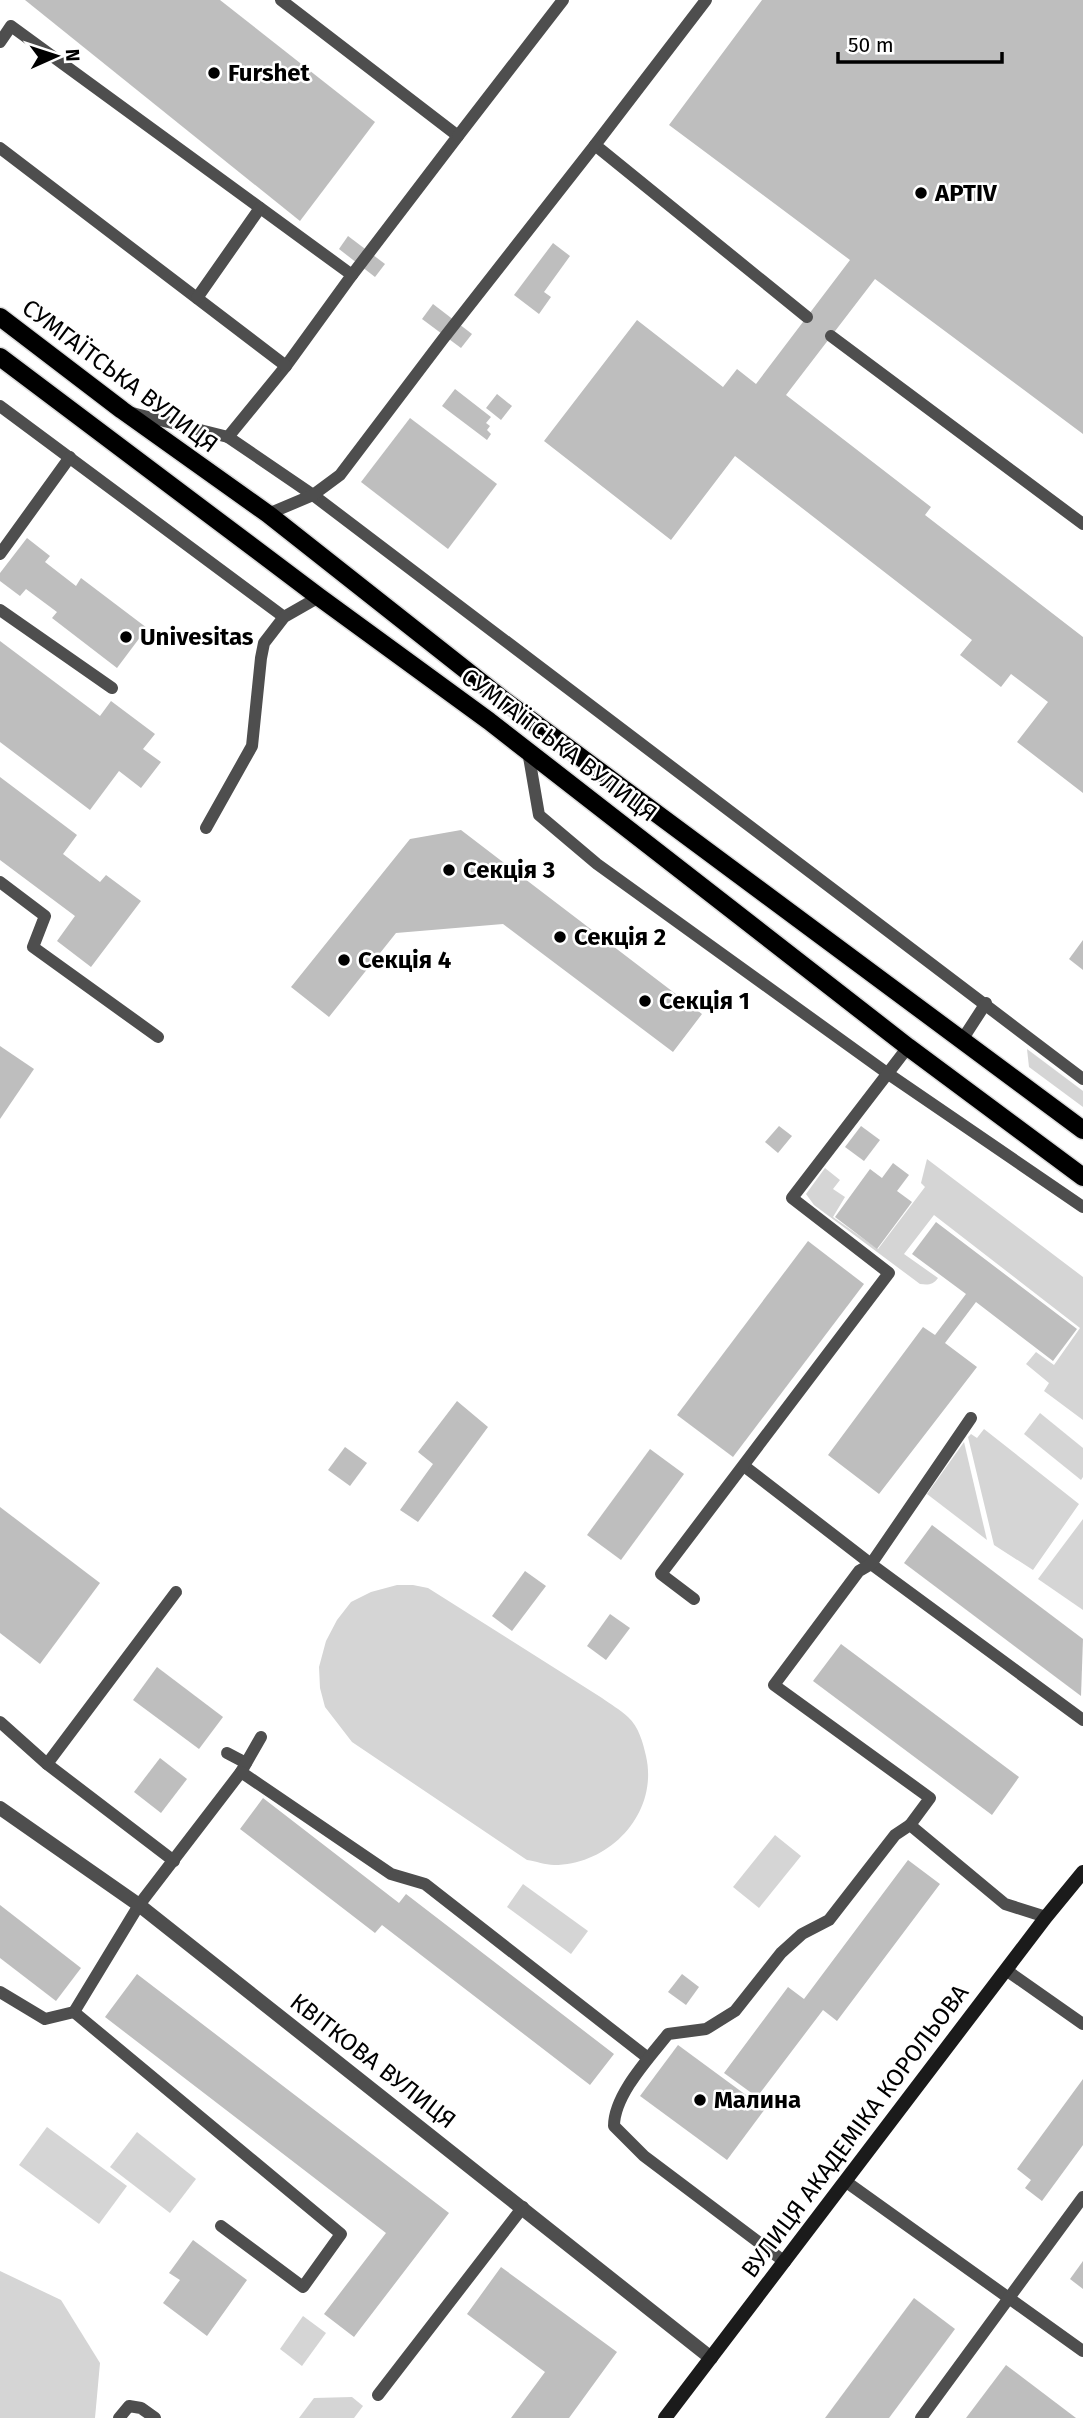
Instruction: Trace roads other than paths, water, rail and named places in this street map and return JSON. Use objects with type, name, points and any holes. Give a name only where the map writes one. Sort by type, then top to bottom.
[{"type":"main road","name":"СУМГАЇТСЬКА ВУЛИЦЯ","points":[[0,317],[122,410],[268,514],[505,701],[1083,1130]]},
{"type":"main road","name":"СУМГАЇТСЬКА ВУЛИЦЯ","points":[[0,357],[528,751],[908,1047],[1083,1177]]},
{"type":"main road","points":[[423,673],[440,650]]},
{"type":"street","name":"КВІТКОВА ВУЛИЦЯ","points":[[0,1808],[139,1905],[711,2358]]},
{"type":"street","name":"ВУЛИЦЯ АКАДЕМІКА КОРОЛЬОВА","points":[[665,2418],[1083,1872]]},
{"type":"lane","points":[[281,0],[458,136]]},
{"type":"lane","points":[[228,437],[286,366],[352,275],[563,0]]},
{"type":"lane","points":[[268,514],[313,495],[340,475],[706,0]]},
{"type":"lane","points":[[0,42],[11,26],[352,275]]},
{"type":"lane","points":[[595,145],[807,317]]},
{"type":"lane","points":[[0,148],[286,366]]},
{"type":"lane","points":[[197,298],[260,208]]},
{"type":"lane","points":[[831,336],[1083,524]]},
{"type":"lane","points":[[0,406],[284,617]]},
{"type":"lane","points":[[122,410],[228,437],[313,495],[1083,1079]]},
{"type":"lane","points":[[0,554],[70,457]]},
{"type":"lane","points":[[206,828],[252,746],[264,643],[284,617],[319,597]]},
{"type":"lane","points":[[0,610],[112,688]]},
{"type":"lane","points":[[528,751],[539,814],[597,864],[887,1073],[1083,1207]]},
{"type":"lane","points":[[0,882],[45,916],[33,947],[158,1037]]},
{"type":"lane","points":[[962,1040],[986,1003]]},
{"type":"lane","points":[[694,1600],[661,1574],[889,1273],[792,1198],[908,1047]]},
{"type":"lane","points":[[785,2262],[644,2156],[614,2126],[614,2114],[618,2103],[648,2058],[668,2034],[706,2029],[735,2011],[781,1953],[802,1934],[829,1920],[895,1835],[910,1825],[930,1798],[774,1685],[859,1571],[871,1564],[971,1418]]},
{"type":"lane","points":[[744,1466],[871,1564],[1083,1720]]},
{"type":"lane","points":[[47,1764],[176,1592]]},
{"type":"lane","points":[[0,1723],[47,1764],[174,1861]]},
{"type":"lane","points":[[0,1992],[45,2019],[74,2012],[139,1905],[243,1768],[261,1737]]},
{"type":"lane","points":[[227,1753],[243,1768],[391,1874],[425,1884],[648,2058]]},
{"type":"lane","points":[[910,1825],[1005,1904],[1046,1917]]},
{"type":"lane","points":[[1006,1970],[1083,2024]]},
{"type":"lane","points":[[74,2012],[341,2234],[303,2287],[221,2226]]},
{"type":"lane","points":[[845,2181],[1083,2351]]},
{"type":"lane","points":[[921,2418],[1083,2197]]},
{"type":"lane","points":[[378,2395],[523,2207]]},
{"type":"lane","points":[[119,2418],[129,2406],[141,2408],[155,2418]]},
{"type":"place","name":"Furshet","points":[[214,73]]},
{"type":"place","name":"APTIV","points":[[921,193]]},
{"type":"place","name":"Univesitas","points":[[126,637]]},
{"type":"place","name":"Секція 3","points":[[449,870]]},
{"type":"place","name":"Секція 2","points":[[560,937]]},
{"type":"place","name":"Секція 4","points":[[344,960]]},
{"type":"place","name":"Секція 1","points":[[645,1001]]},
{"type":"place","name":"Малина","points":[[700,2100]]}]
